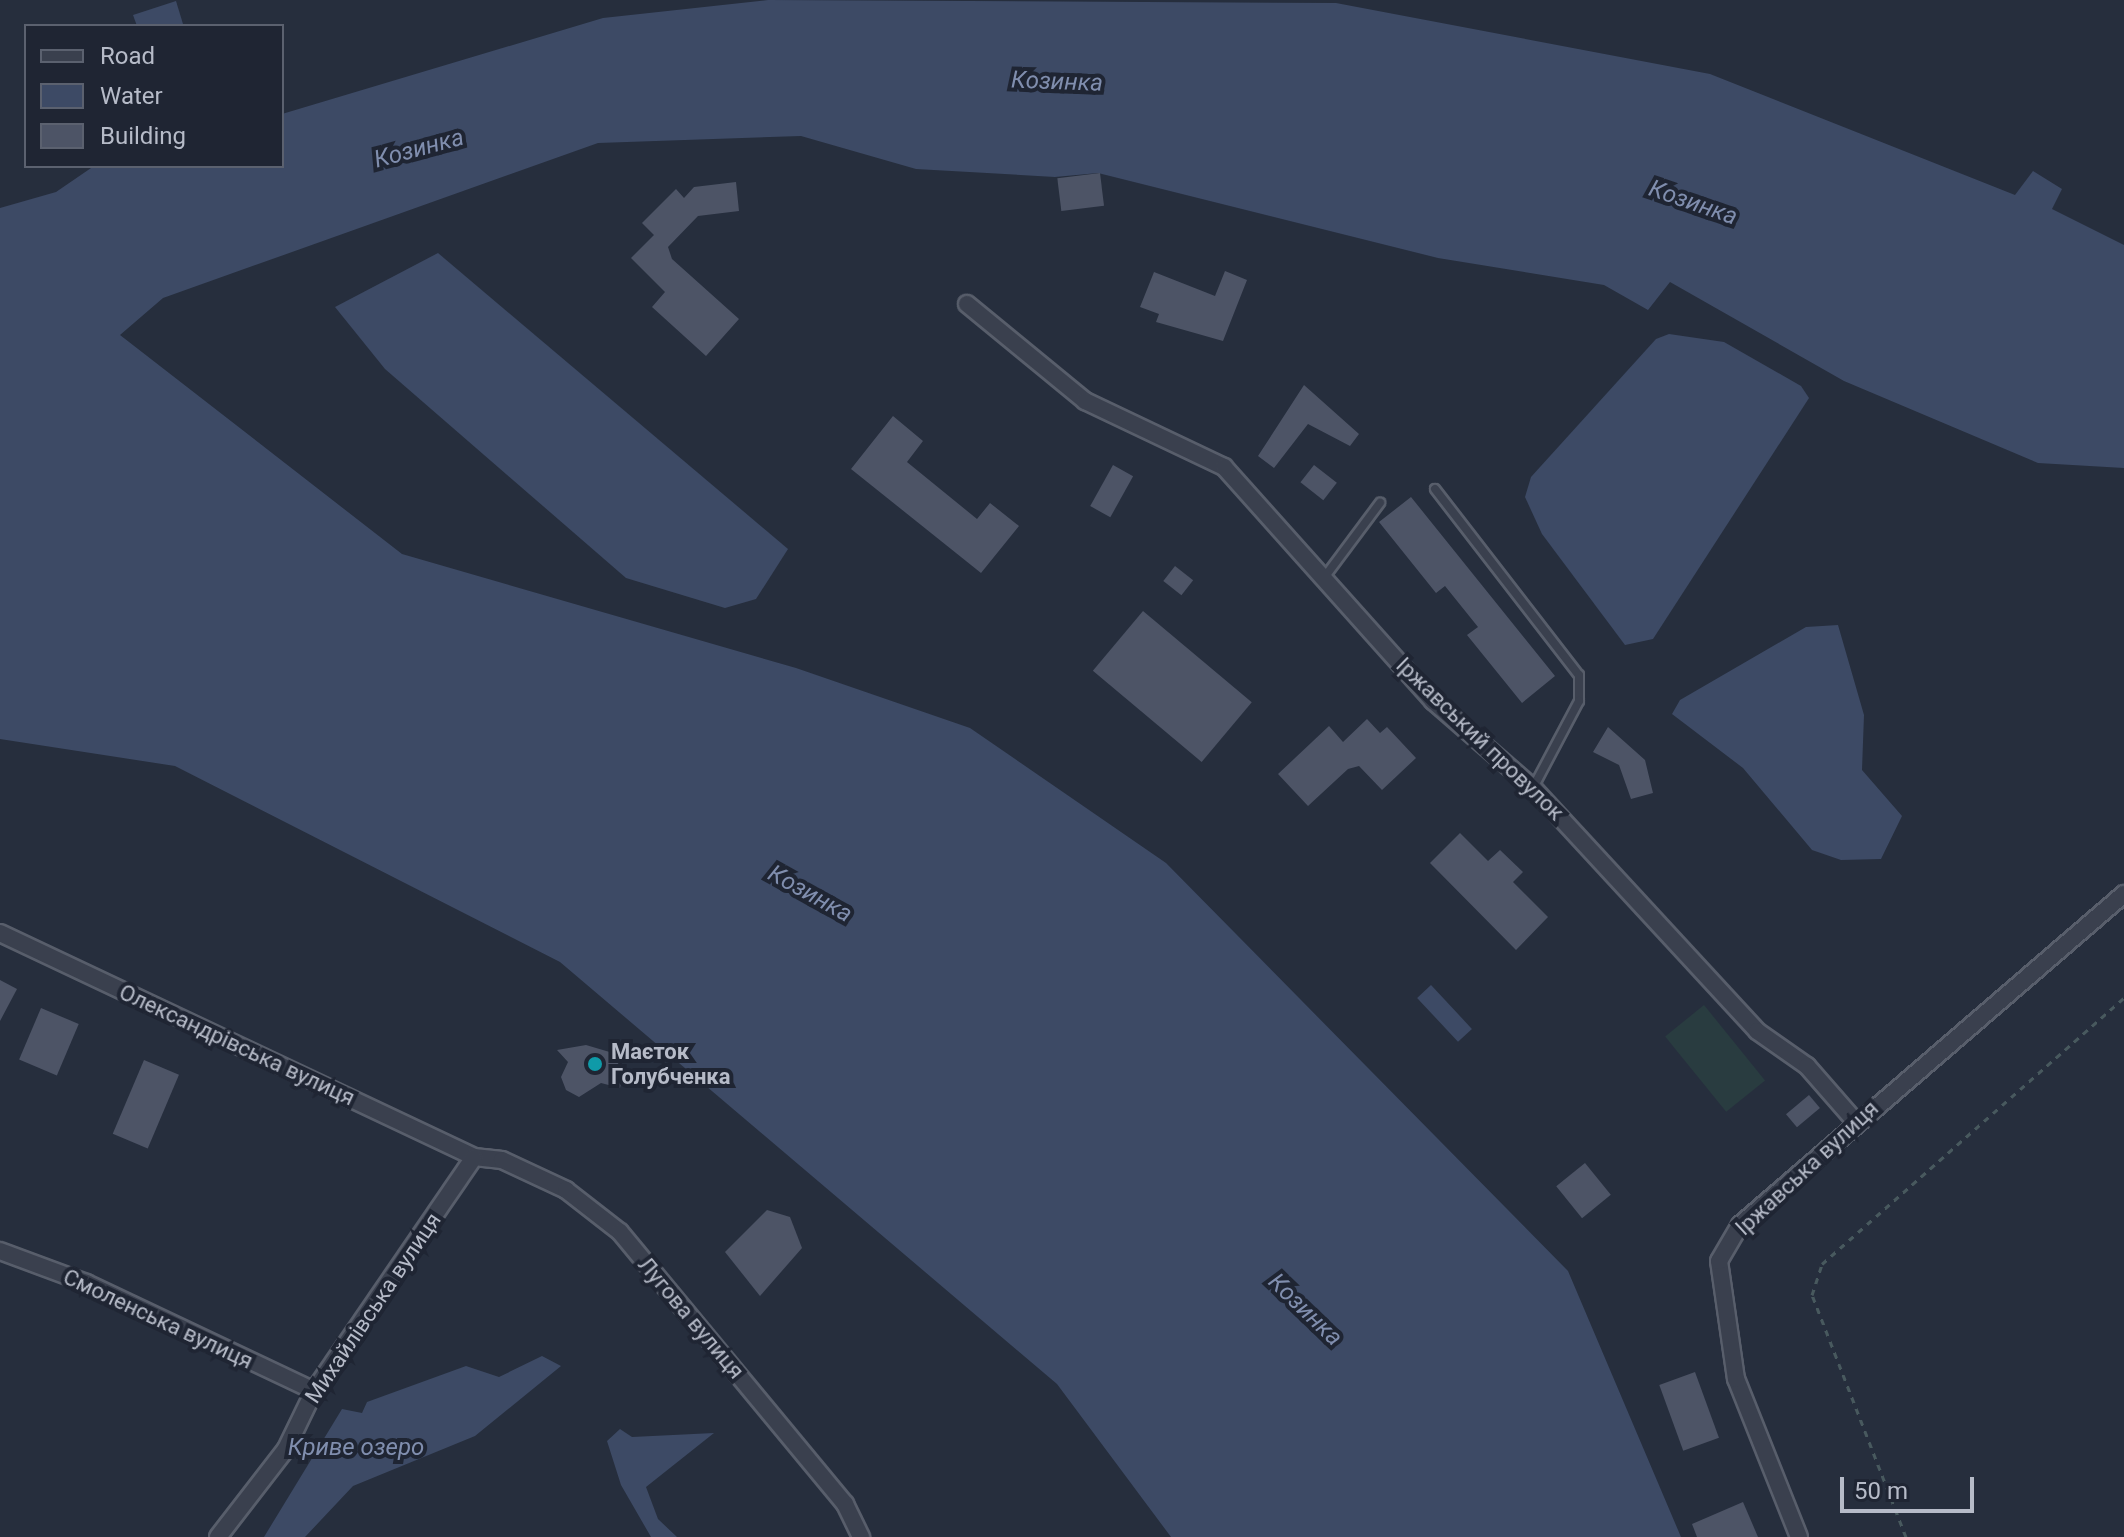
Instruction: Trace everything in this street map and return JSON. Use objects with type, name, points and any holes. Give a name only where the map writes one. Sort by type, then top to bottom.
[{"type":"street","name":"Іржавський провулок","points":[[967,304],[1085,401],[1224,467],[1433,701],[1533,788],[1757,1031],[1807,1066],[1855,1121]]},
{"type":"street","name":"Іржавська вулиця","points":[[1799,1537],[1736,1379],[1719,1261],[1740,1225],[1855,1121],[2124,894]]},
{"type":"street","name":"Олександрівська вулиця","points":[[0,933],[474,1157]]},
{"type":"street","name":"Михайлівська вулиця","points":[[218,1537],[286,1449],[314,1391],[474,1157]]},
{"type":"street","name":"Лугова вулиця","points":[[474,1157],[502,1160],[566,1190],[620,1232],[845,1504],[857,1536]]},
{"type":"street","name":"Смоленська вулиця","points":[[0,1251],[86,1283],[314,1391]]},
{"type":"lane","points":[[1435,489],[1579,675],[1579,701],[1533,788]]},
{"type":"lane","points":[[1324,578],[1380,503]]},
{"type":"path","points":[[1906,1537],[1812,1295],[1822,1264],[2124,998]]},
{"type":"green space","points":[[1704,1005],[1765,1080],[1726,1112],[1665,1036]]},
{"type":"water","name":"Козинка","points":[[768,0],[1336,3],[1710,74],[2015,195],[2033,171],[2062,189],[2052,209],[2124,245],[2124,468],[2038,463],[1844,381],[1670,282],[1648,310],[1604,285],[1438,258],[1098,173],[1055,177],[916,169],[801,136],[598,143],[163,298],[120,335],[402,554],[796,668],[970,728],[1166,863],[1568,1271],[1681,1537],[1171,1537],[1057,1384],[560,962],[175,766],[0,739],[0,208],[56,192],[91,168],[284,168],[284,113],[603,18]]},
{"type":"water","points":[[176,1],[183,24],[136,24],[133,15]]},
{"type":"water","points":[[438,253],[788,549],[756,599],[725,608],[626,578],[385,369],[335,307]]},
{"type":"water","points":[[1669,334],[1724,342],[1801,386],[1809,398],[1653,639],[1625,645],[1542,534],[1525,497],[1531,477],[1656,339]]},
{"type":"water","points":[[1838,625],[1864,715],[1862,770],[1902,816],[1881,859],[1841,860],[1812,850],[1743,768],[1672,714],[1680,700],[1806,627]]},
{"type":"water","points":[[1431,985],[1472,1029],[1458,1042],[1417,998]]},
{"type":"water","name":"Криве озеро","points":[[542,1356],[561,1366],[475,1436],[353,1486],[305,1537],[264,1537],[342,1409],[362,1413],[367,1402],[466,1366],[499,1377]]},
{"type":"water","points":[[620,1429],[632,1437],[714,1433],[646,1487],[658,1519],[677,1537],[651,1537],[621,1485],[607,1441]]},
{"type":"building","points":[[1100,173],[1104,206],[1061,211],[1057,178]]},
{"type":"building","points":[[736,182],[739,211],[698,216],[668,247],[672,259],[739,319],[706,356],[652,307],[665,292],[631,258],[654,235],[642,223],[676,189],[684,198],[694,187]]},
{"type":"building","points":[[1225,271],[1247,280],[1223,341],[1156,322],[1159,314],[1140,307],[1154,272],[1215,296]]},
{"type":"building","points":[[1304,385],[1359,434],[1350,446],[1308,424],[1274,468],[1258,456]]},
{"type":"building","points":[[893,416],[923,441],[907,462],[977,519],[990,503],[1019,526],[981,573],[851,469]]},
{"type":"building","points":[[1113,465],[1133,476],[1110,517],[1090,506]]},
{"type":"building","points":[[1314,465],[1337,483],[1323,500],[1300,482]]},
{"type":"building","points":[[1411,497],[1555,676],[1522,703],[1467,635],[1478,627],[1445,586],[1436,593],[1379,522]]},
{"type":"building","points":[[1175,566],[1193,580],[1181,595],[1163,581]]},
{"type":"building","points":[[1143,611],[1252,702],[1202,762],[1093,671]]},
{"type":"building","points":[[1367,719],[1380,733],[1387,727],[1416,758],[1382,790],[1359,766],[1348,769],[1308,806],[1278,774],[1329,726],[1343,742]]},
{"type":"building","points":[[1608,727],[1645,760],[1653,793],[1631,799],[1619,765],[1593,752]]},
{"type":"building","points":[[1460,833],[1488,861],[1500,850],[1523,872],[1513,882],[1548,917],[1516,950],[1430,863]]},
{"type":"building","points":[[0,980],[17,989],[0,1021]]},
{"type":"building","points":[[41,1008],[79,1024],[57,1076],[19,1060]]},
{"type":"building","name":"Маєток Голубченка","points":[[586,1045],[613,1053],[623,1074],[620,1088],[601,1083],[579,1097],[566,1090],[561,1077],[568,1062],[557,1050]]},
{"type":"building","points":[[144,1060],[179,1075],[148,1148],[113,1134]]},
{"type":"building","points":[[1809,1095],[1820,1108],[1797,1127],[1786,1114]]},
{"type":"building","points":[[1585,1163],[1611,1195],[1582,1218],[1556,1186]]},
{"type":"building","points":[[767,1210],[790,1217],[802,1248],[760,1296],[725,1252]]},
{"type":"building","points":[[1695,1372],[1719,1438],[1683,1451],[1659,1385]]},
{"type":"building","points":[[1743,1502],[1758,1537],[1697,1537],[1692,1524]]},
{"type":"place","name":"Маєток Голубченка","points":[[595,1064]]}]
